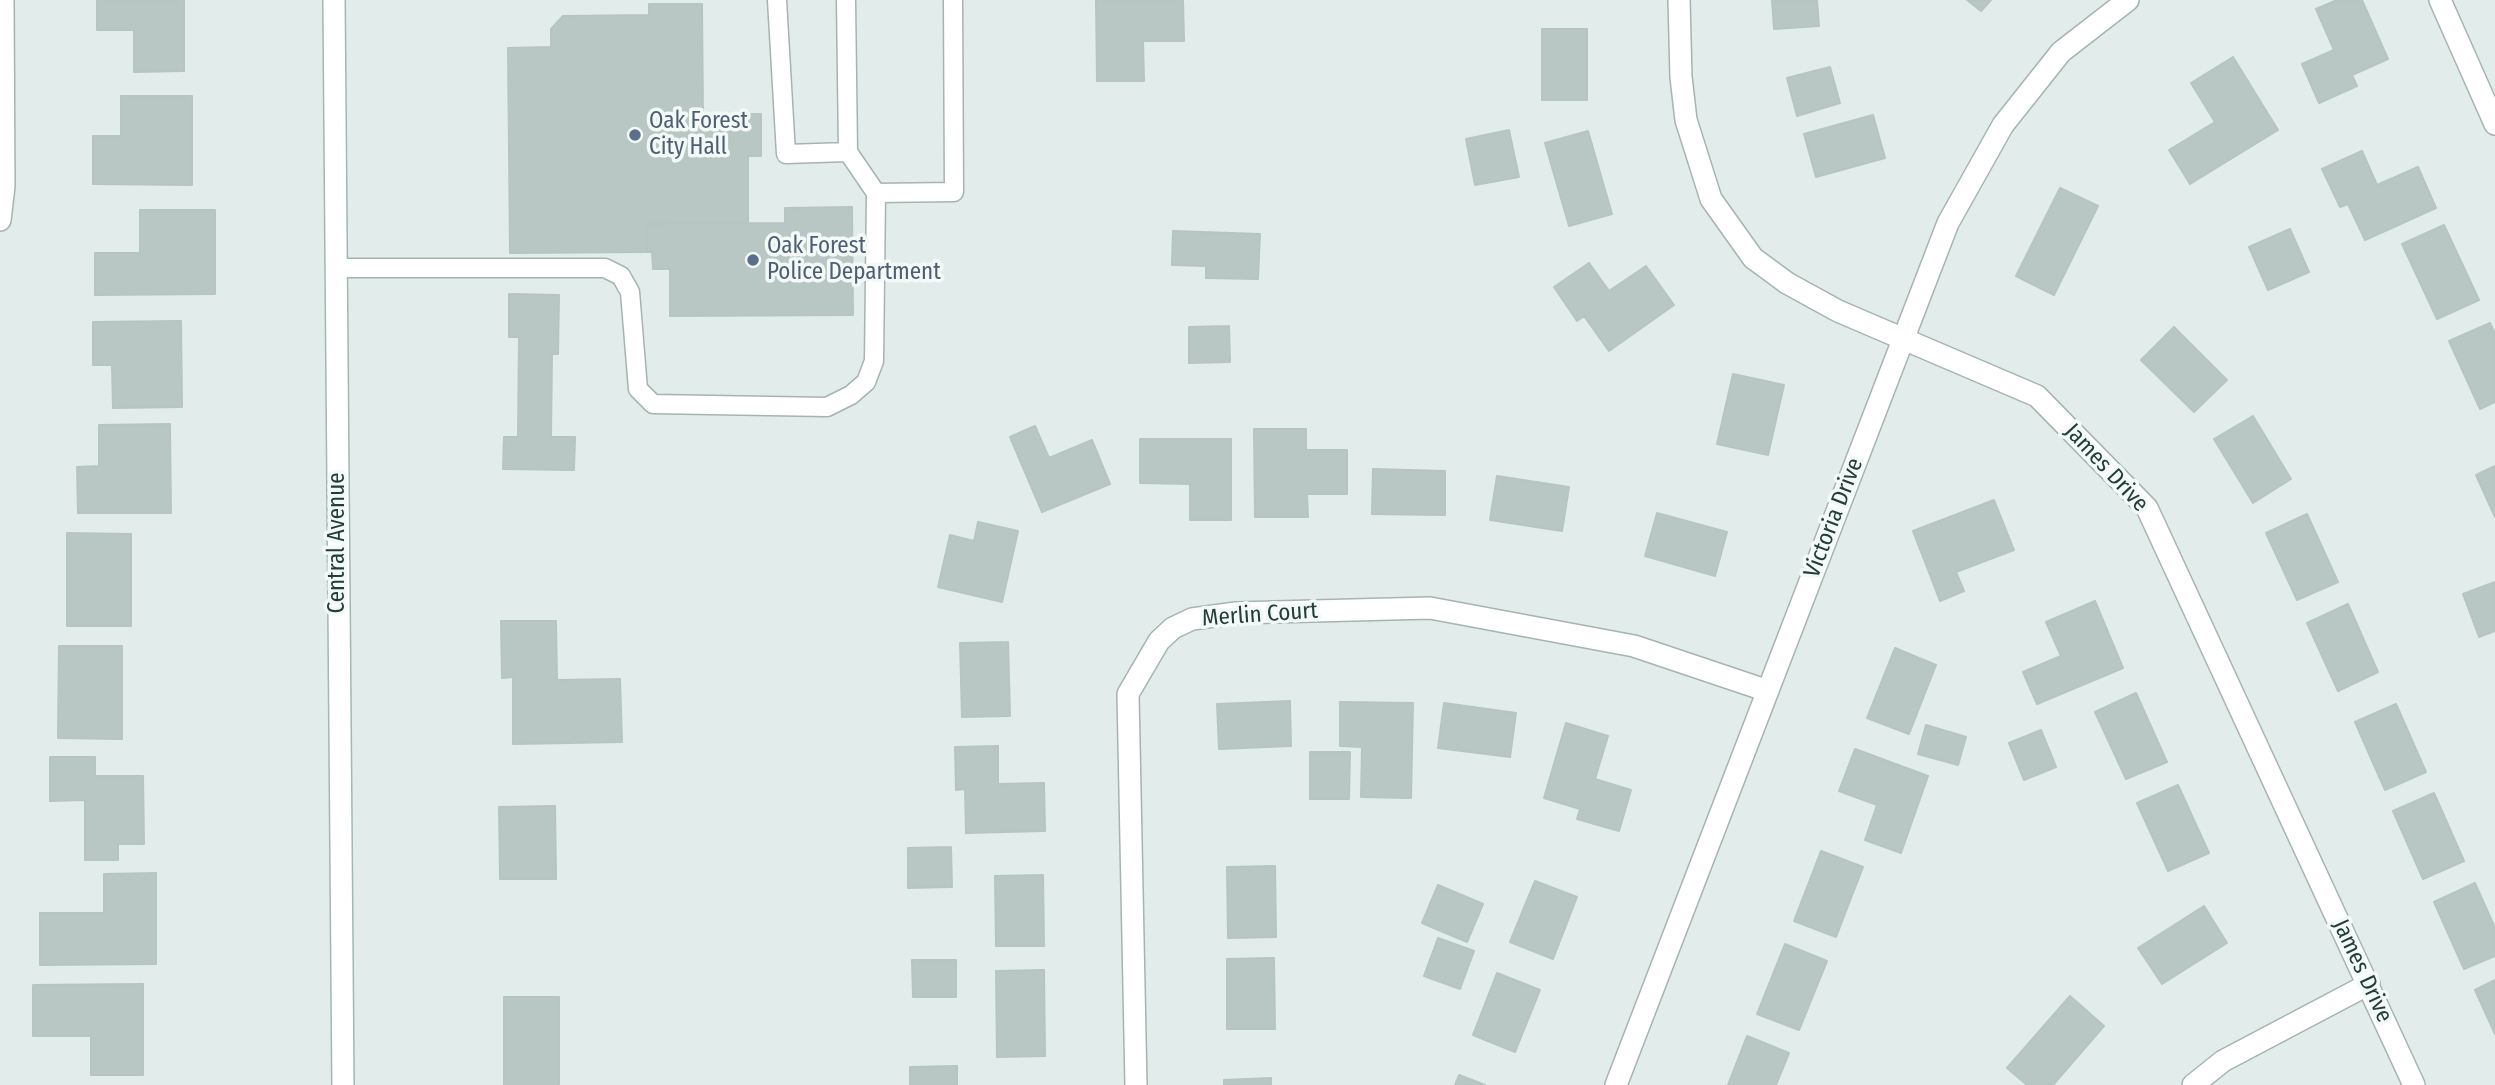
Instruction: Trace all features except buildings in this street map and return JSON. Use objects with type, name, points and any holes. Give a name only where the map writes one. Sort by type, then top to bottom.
[{"type":"street","points":[[0,220],[4,186],[3,0]]},
{"type":"street","name":"Central Avenue","points":[[334,0],[343,1085]]},
{"type":"street","name":"James Drive","points":[[1679,0],[1681,77],[1686,120],[1706,187],[1717,210],[1753,258],[1787,284],[1838,311],[2037,396],[2147,508],[2414,1085]]},
{"type":"street","name":"Victoria Drive","points":[[1616,1085],[1948,223],[2003,125],[2061,52],[2127,0]]},
{"type":"street","points":[[2440,0],[2495,124]]},
{"type":"street","name":"Merlin Court","points":[[1136,1085],[1128,694],[1159,641],[1173,628],[1192,619],[1236,613],[1430,608],[1634,646],[1768,691]]},
{"type":"street","points":[[2193,1085],[2223,1061],[2369,984]]},
{"type":"lane","points":[[777,0],[786,154],[848,152]]},
{"type":"lane","points":[[336,268],[605,268],[621,276],[630,292],[638,389],[653,404],[827,407],[850,396],[866,382],[874,361],[876,193],[848,152],[846,0]]},
{"type":"lane","points":[[876,193],[954,192],[953,0]]},
{"type":"place","name":"Oak Forest City Hall","points":[[635,135]]},
{"type":"place","name":"Oak Forest Police Department","points":[[753,260]]}]
